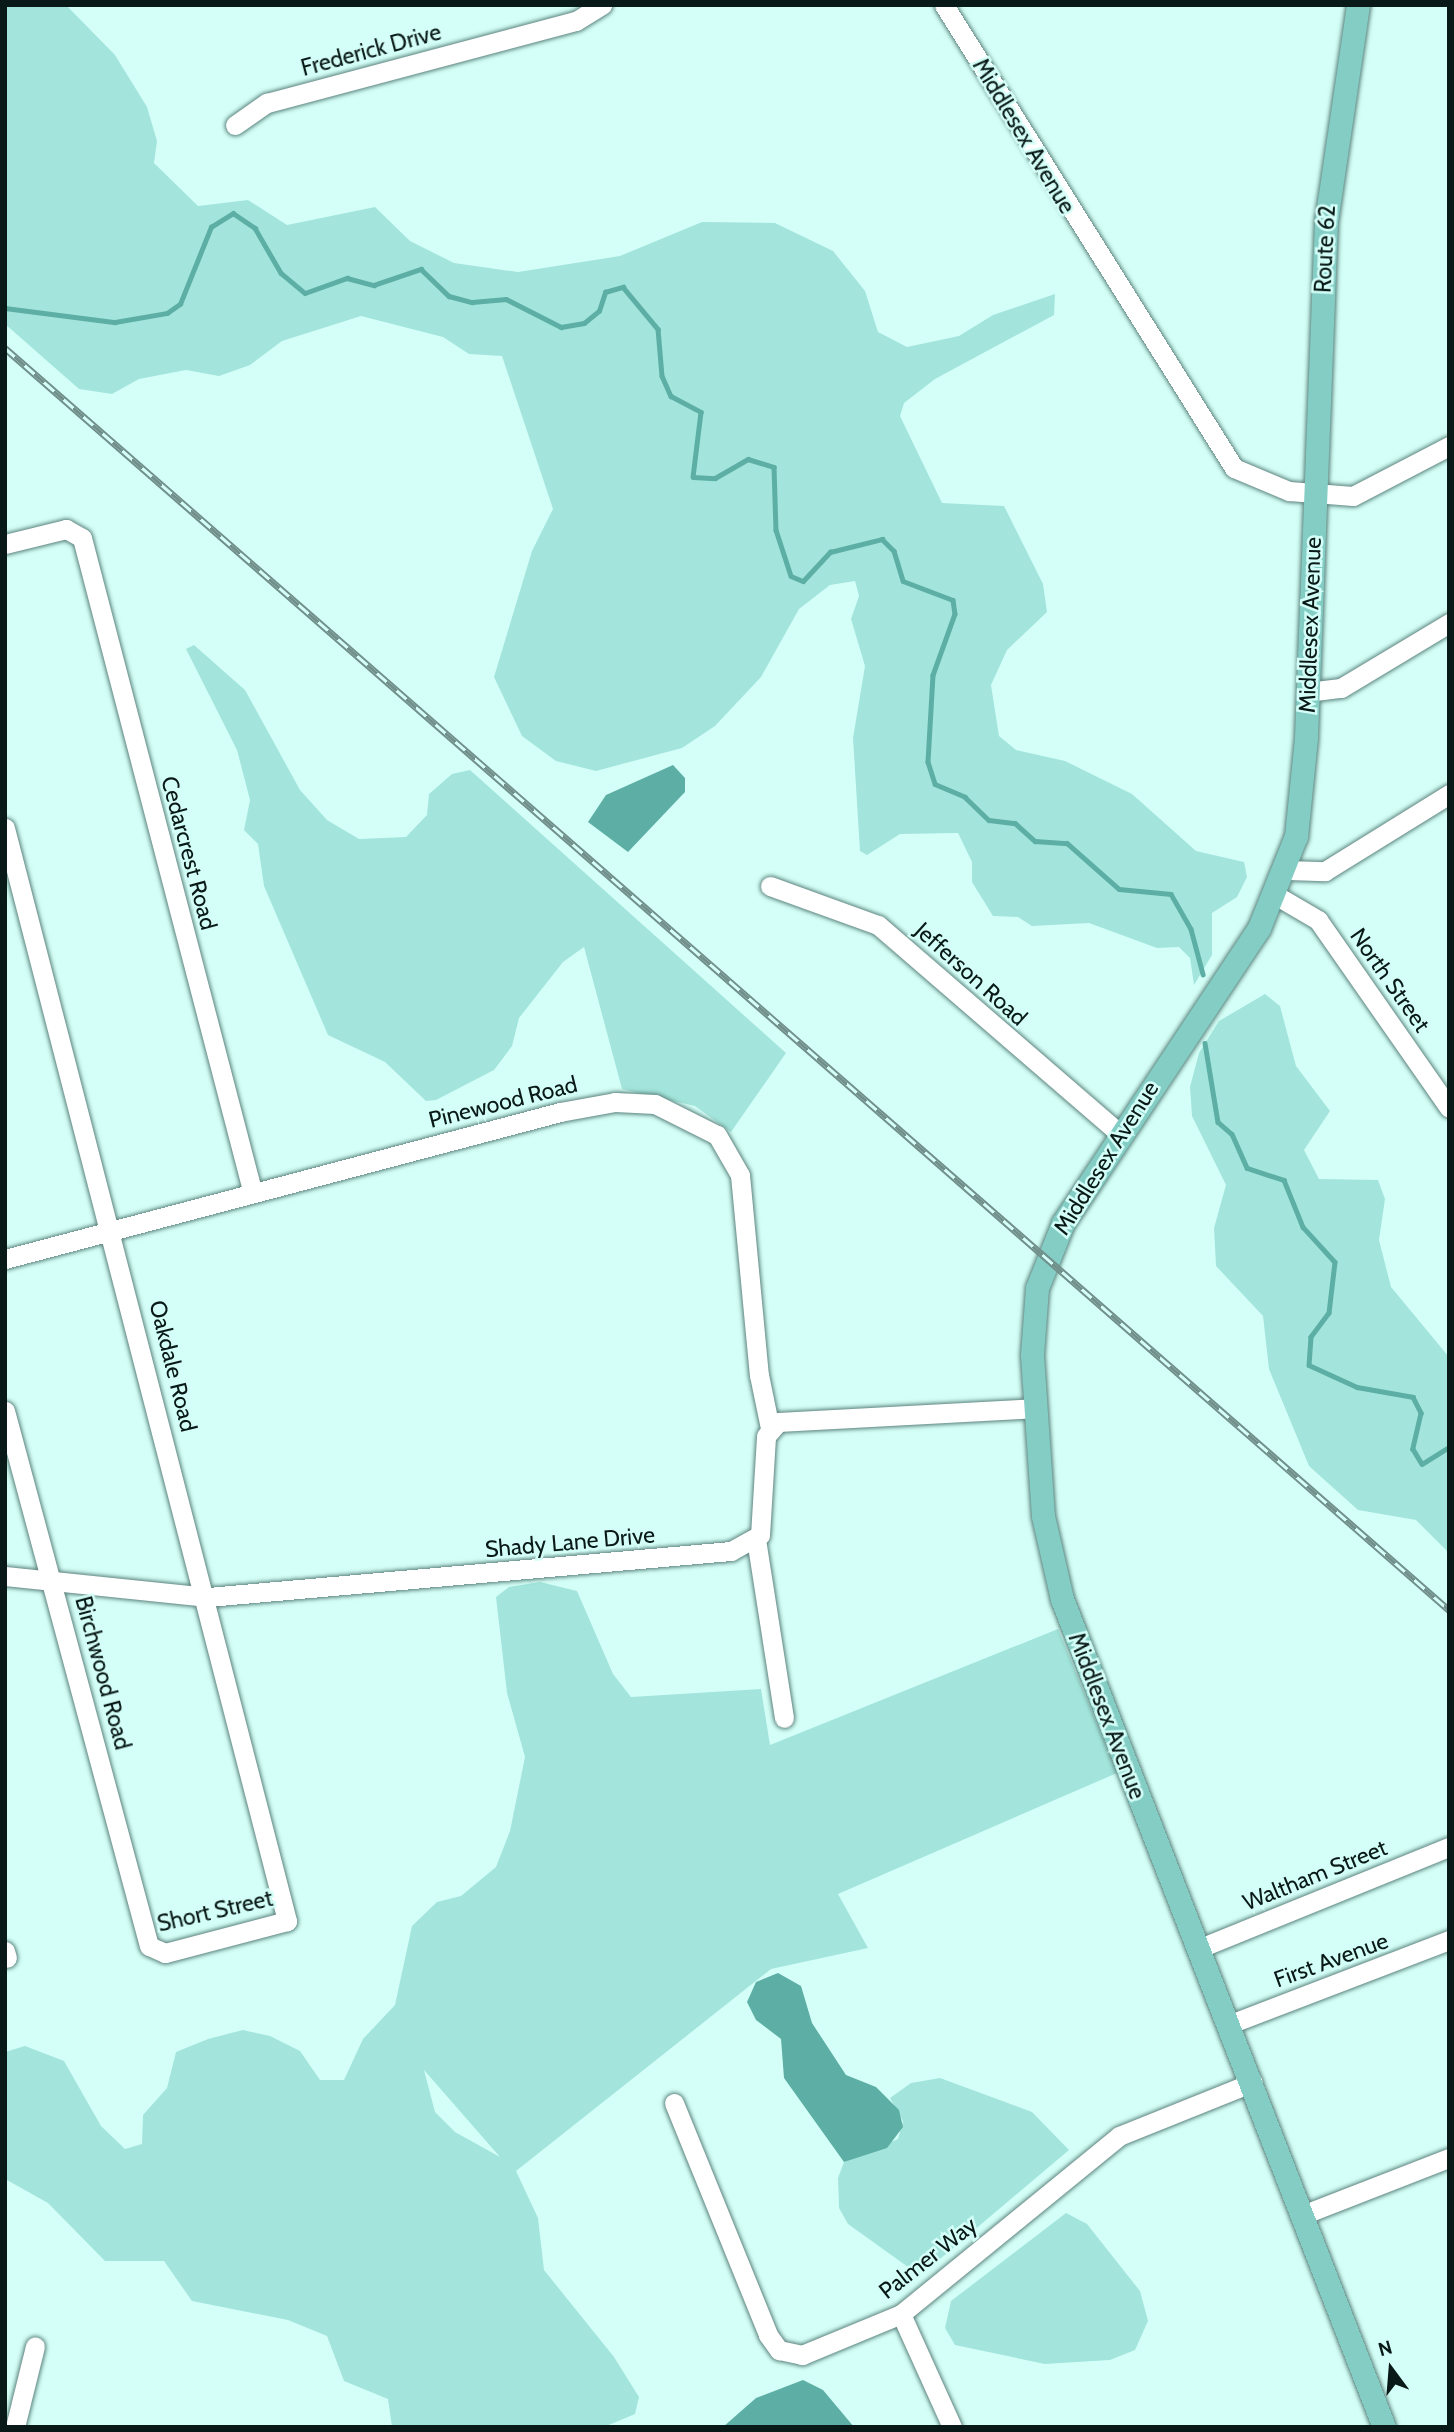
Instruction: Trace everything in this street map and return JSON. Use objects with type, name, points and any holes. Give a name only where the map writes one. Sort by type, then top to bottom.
[{"type":"main road","name":"Route 62","points":[[1315,496],[1330,172],[1358,5]]},
{"type":"main road","name":"Middlesex Avenue","points":[[1315,496],[1303,789],[1287,870],[1277,896],[1074,1203],[1042,1272],[1032,1344],[1034,1408],[1043,1516],[1058,1585],[1305,2214],[1384,2427]]},
{"type":"street","name":"Frederick Drive","points":[[235,125],[267,103],[576,21],[602,5]]},
{"type":"street","name":"Middlesex Avenue","points":[[944,5],[1222,455],[1256,480],[1315,496]]},
{"type":"street","points":[[1315,496],[1365,493],[1449,446]]},
{"type":"street","name":"Cedarcrest Road","points":[[5,544],[76,531],[252,1190]]},
{"type":"street","points":[[1307,692],[1341,688],[1449,623]]},
{"type":"street","points":[[1287,870],[1325,871],[1449,794]]},
{"type":"street","name":"Oakdale Road","points":[[5,828],[113,1227],[289,1916]]},
{"type":"street","name":"Jefferson Road","points":[[770,886],[877,925],[1119,1133]]},
{"type":"street","name":"North Street","points":[[1277,896],[1318,920],[1449,1108]]},
{"type":"street","name":"Pinewood Road","points":[[5,1259],[252,1190],[597,1104],[641,1101],[690,1116],[725,1143],[740,1175],[759,1375],[770,1427]]},
{"type":"street","points":[[784,1718],[756,1539],[764,1519],[770,1427],[789,1419],[1034,1408]]},
{"type":"street","name":"Birchwood Road","points":[[5,1411],[151,1949]]},
{"type":"street","name":"Shady Lane Drive","points":[[5,1576],[208,1597],[722,1552],[756,1539]]},
{"type":"street","name":"Waltham Street","points":[[1200,1948],[1449,1847]]},
{"type":"street","name":"Short Street","points":[[151,1949],[174,1951],[281,1923],[289,1916]]},
{"type":"street","name":"First Avenue","points":[[1230,2024],[1449,1940]]},
{"type":"street","name":"Palmer Way","points":[[674,2103],[776,2347],[808,2354],[901,2314],[1119,2136],[1253,2082]]},
{"type":"street","points":[[1305,2214],[1449,2158]]},
{"type":"street","points":[[901,2314],[952,2427]]},
{"type":"street","points":[[15,2427],[35,2346]]},
{"type":"shaded area","points":[[5,5],[66,5],[115,55],[147,107],[157,141],[154,163],[198,206],[248,200],[287,225],[375,207],[410,241],[454,263],[518,272],[620,256],[702,222],[775,223],[833,251],[865,291],[878,332],[907,347],[959,336],[993,315],[1055,294],[1054,315],[935,379],[904,403],[900,416],[942,503],[1004,506],[1043,584],[1047,612],[1007,650],[991,685],[999,736],[1016,750],[1065,761],[1132,794],[1196,851],[1244,862],[1247,877],[1237,897],[1212,913],[1212,955],[1194,985],[1190,958],[1179,947],[1157,948],[1089,923],[1032,926],[1018,917],[993,916],[972,882],[972,862],[958,833],[900,834],[867,855],[860,851],[853,738],[865,666],[851,619],[859,596],[855,581],[830,585],[799,609],[761,677],[715,726],[682,748],[596,771],[556,761],[522,736],[494,677],[532,551],[553,509],[502,356],[469,354],[443,337],[361,316],[282,341],[250,365],[219,376],[186,370],[139,379],[112,394],[79,389],[5,324]]},
{"type":"shaded area","points":[[194,645],[245,690],[300,790],[327,820],[359,839],[406,837],[427,815],[429,794],[452,774],[470,770],[786,1053],[731,1132],[695,1106],[622,1089],[584,947],[563,962],[519,1018],[512,1046],[494,1070],[436,1100],[426,1101],[385,1062],[328,1035],[264,886],[258,844],[244,830],[250,800],[237,750],[186,649]]},
{"type":"shaded area","points":[[673,765],[685,778],[685,792],[628,852],[588,822],[606,795]]},
{"type":"shaded area","points":[[1265,994],[1280,1006],[1296,1066],[1330,1111],[1304,1150],[1319,1179],[1378,1180],[1385,1199],[1379,1240],[1391,1287],[1449,1357],[1449,1553],[1416,1520],[1358,1510],[1309,1466],[1269,1369],[1263,1316],[1216,1266],[1214,1228],[1226,1185],[1192,1116],[1190,1087],[1199,1053],[1219,1021]]},
{"type":"shaded area","points":[[540,1582],[577,1591],[613,1674],[631,1697],[761,1689],[770,1745],[1058,1629],[1117,1773],[838,1894],[868,1948],[771,1969],[516,2171],[538,2218],[544,2270],[614,2357],[639,2397],[635,2414],[604,2427],[392,2427],[388,2399],[344,2381],[327,2336],[288,2320],[192,2301],[164,2261],[105,2261],[48,2203],[5,2179],[5,2052],[25,2046],[64,2061],[101,2126],[125,2149],[142,2144],[143,2115],[167,2088],[176,2052],[208,2039],[243,2030],[270,2036],[300,2051],[320,2080],[344,2080],[363,2039],[395,2005],[412,1926],[437,1902],[461,1896],[496,1867],[510,1831],[525,1757],[507,1693],[496,1597],[509,1587]],"holes":[[[424,2070],[500,2157],[455,2132],[435,2112]]]},
{"type":"shaded area","points":[[778,1973],[801,1986],[812,2023],[846,2075],[876,2087],[899,2110],[903,2127],[887,2148],[844,2162],[784,2078],[781,2039],[756,2020],[747,2002],[756,1982]]},
{"type":"shaded area","points":[[940,2078],[1032,2112],[1069,2150],[927,2270],[915,2272],[848,2224],[839,2208],[838,2178],[844,2162],[898,2139],[903,2121],[890,2098],[911,2083]]},
{"type":"shaded area","points":[[1066,2213],[1087,2224],[1140,2291],[1148,2321],[1135,2350],[1110,2360],[1045,2364],[955,2345],[945,2328],[951,2301]]},
{"type":"shaded area","points":[[803,2380],[823,2390],[854,2427],[723,2427],[756,2398]]},
{"type":"waterway","points":[[5,308],[115,322],[167,313],[180,304],[211,227],[233,213],[255,228],[281,273],[305,293],[347,278],[374,285],[421,269],[449,296],[472,302],[506,299],[561,327],[584,323],[599,311],[605,292],[623,287],[658,329],[662,376],[671,396],[701,412],[693,477],[715,478],[748,459],[774,467],[776,530],[791,576],[803,581],[830,552],[882,539],[894,551],[903,581],[953,600],[955,614],[933,675],[928,762],[935,784],[965,797],[989,820],[1015,823],[1035,841],[1067,843],[1119,889],[1171,894],[1191,929],[1203,974]]},
{"type":"waterway","points":[[1205,1043],[1218,1122],[1232,1134],[1247,1168],[1284,1180],[1303,1227],[1335,1262],[1329,1313],[1311,1337],[1309,1365],[1357,1387],[1413,1397],[1421,1413],[1413,1449],[1422,1464],[1449,1447]]},
{"type":"railway","points":[[5,348],[1449,1610]]}]
